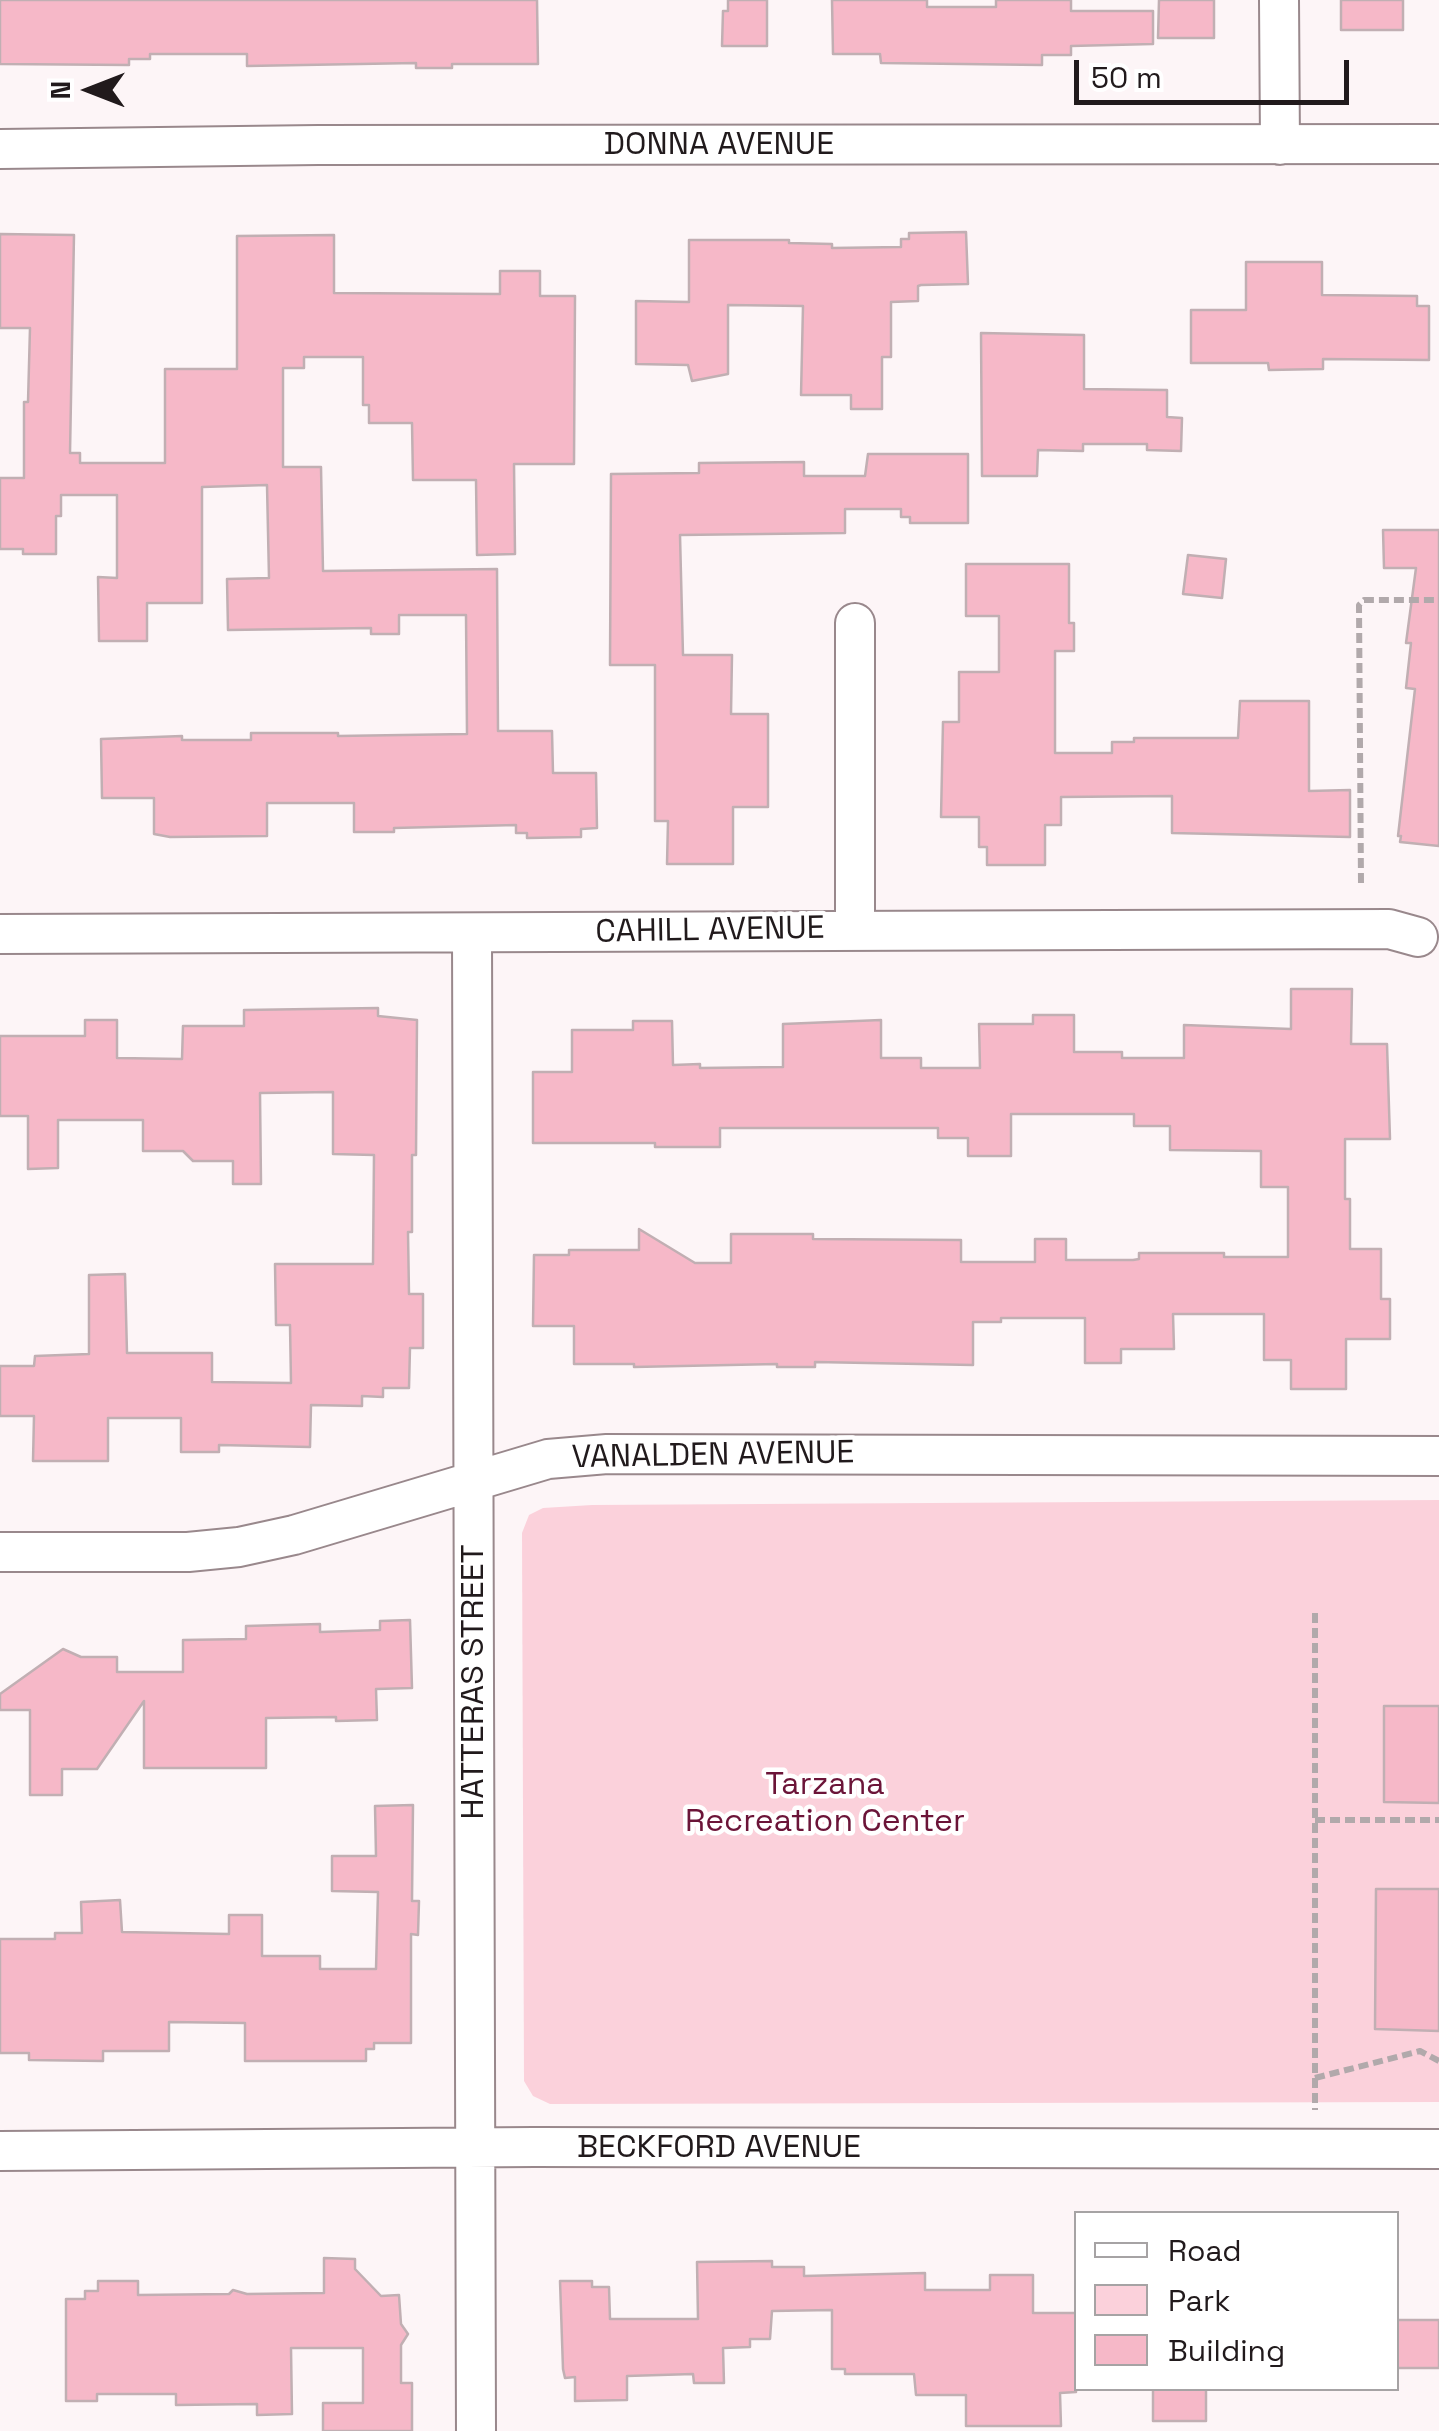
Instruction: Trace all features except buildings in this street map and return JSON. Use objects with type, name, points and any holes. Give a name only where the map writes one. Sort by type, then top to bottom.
[{"type":"street","points":[[1279,0],[1280,145]]},
{"type":"street","name":"DONNA AVENUE","points":[[0,149],[318,144],[1439,144]]},
{"type":"street","points":[[855,623],[855,930]]},
{"type":"street","name":"CAHILL AVENUE","points":[[0,934],[1389,929],[1432,939]]},
{"type":"street","name":"HATTERAS STREET","points":[[472,934],[476,2431]]},
{"type":"street","name":"VANALDEN AVENUE","points":[[0,1552],[188,1552],[239,1547],[294,1535],[548,1459],[607,1454],[1439,1456]]},
{"type":"street","name":"BECKFORD AVENUE","points":[[0,2151],[1439,2149]]},
{"type":"path","points":[[1360,883],[1359,605],[1364,600],[1439,600]]},
{"type":"path","points":[[1315,1613],[1315,2110]]},
{"type":"path","points":[[1315,1820],[1439,1820]]},
{"type":"path","points":[[1315,2078],[1420,2051],[1439,2061]]},
{"type":"green space","name":"Tarzana Recreation Center","points":[[1439,1500],[1439,2102],[550,2104],[533,2096],[524,2081],[522,1533],[529,1515],[543,1508],[592,1505]]}]
